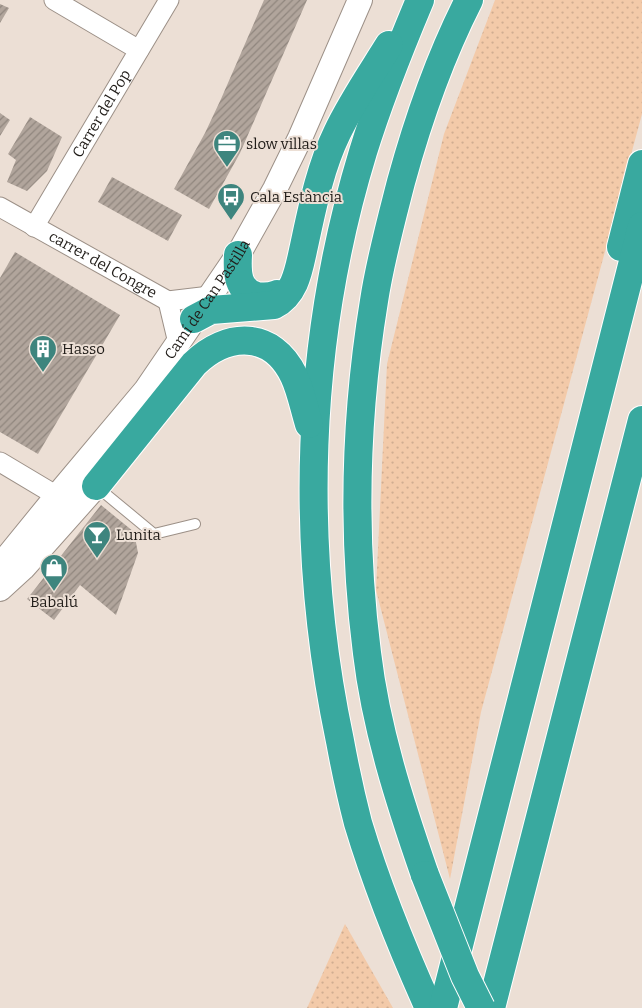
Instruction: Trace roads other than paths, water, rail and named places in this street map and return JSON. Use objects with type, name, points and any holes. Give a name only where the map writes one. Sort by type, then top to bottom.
[{"type":"highway","points":[[194,320],[211,310],[274,304],[282,301],[288,295],[295,279],[312,208],[336,134],[368,78],[420,0]]},
{"type":"highway","points":[[420,0],[398,51],[378,106],[350,198],[341,238],[327,312],[317,392],[313,500],[316,590],[329,691],[358,822],[385,903],[429,1008]]},
{"type":"highway","points":[[469,0],[428,95],[395,205],[374,299],[358,445],[358,549],[367,654],[374,697],[394,776],[425,876],[465,976],[481,1008]]},
{"type":"highway","points":[[613,338],[613,280],[642,164]]},
{"type":"highway","points":[[444,1008],[642,226]]},
{"type":"highway","points":[[238,255],[237,268],[239,280],[243,288],[254,295],[273,296],[285,290],[295,279]]},
{"type":"highway","points":[[87,479],[201,357],[217,347],[234,342],[250,340],[260,343],[268,346],[283,359],[294,377],[314,438]]},
{"type":"highway","points":[[491,1008],[642,420]]},
{"type":"street","points":[[54,0],[139,50]]},
{"type":"street","name":"Carrer del Pop","points":[[34,227],[168,0]]},
{"type":"street","name":"Camí de Can Pastilla","points":[[0,566],[57,496],[87,479],[238,255],[275,189],[300,138],[360,0]]},
{"type":"street","name":"carrer del Congre","points":[[0,207],[168,301],[210,296]]},
{"type":"street","points":[[168,301],[178,343]]},
{"type":"street","points":[[0,462],[57,496]]},
{"type":"street","points":[[0,589],[23,568],[87,479]]},
{"type":"lane","points":[[87,479],[154,534],[195,524]]},
{"type":"place","name":"slow villas","points":[[227,168]]},
{"type":"place","name":"Cala Estància","points":[[231,221]]},
{"type":"place","name":"Hasso","points":[[43,373]]},
{"type":"place","name":"Lunita","points":[[97,559]]},
{"type":"place","name":"Babalú","points":[[54,592]]}]
